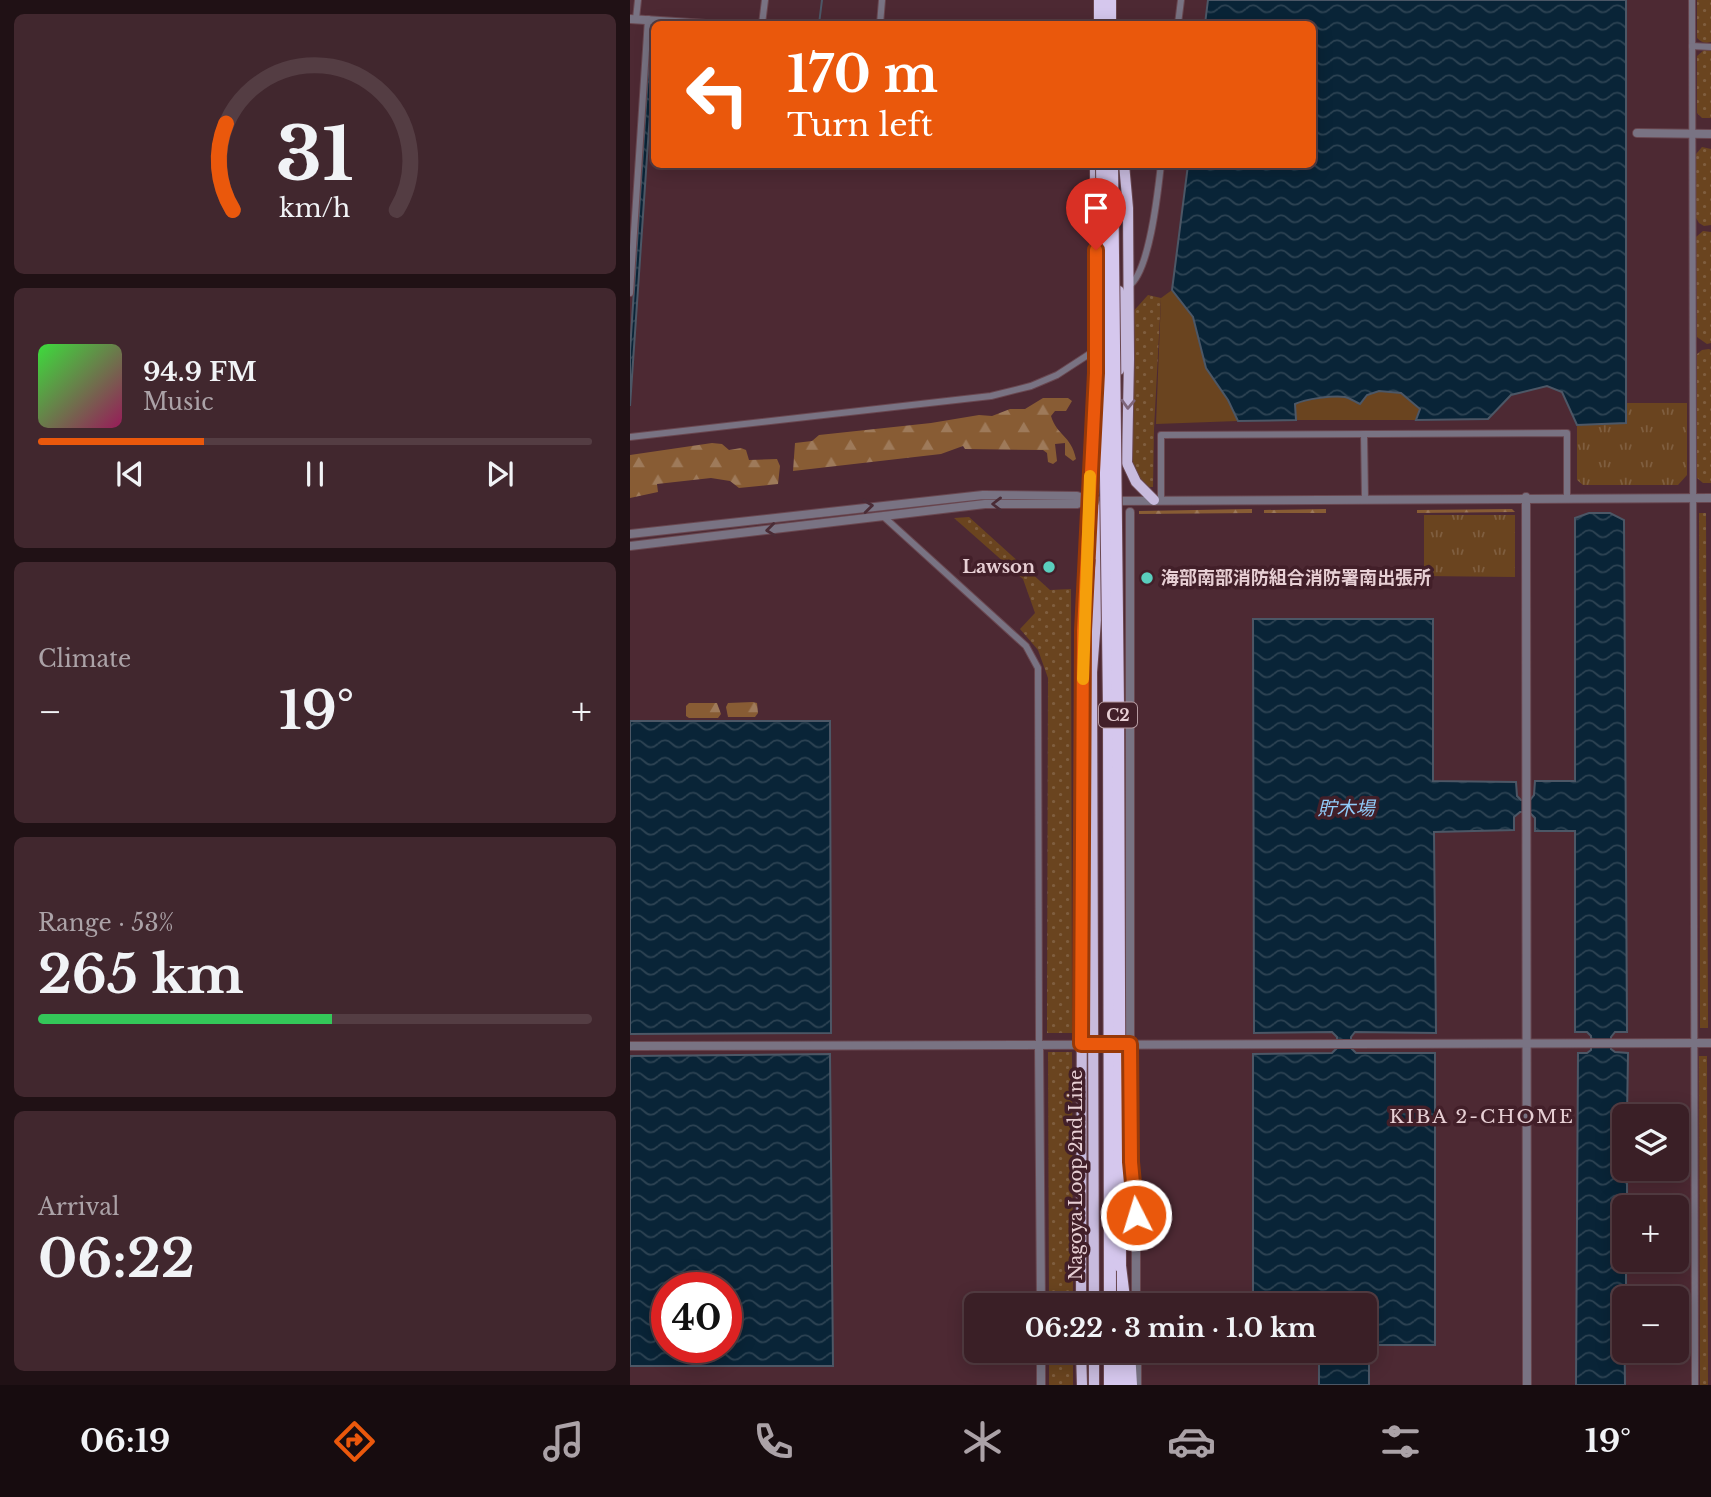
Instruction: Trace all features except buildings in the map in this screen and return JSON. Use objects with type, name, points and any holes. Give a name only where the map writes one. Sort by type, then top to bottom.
[{"type":"highway","name":"Nagoya Loop 2nd Line","points":[[1094,1293],[1087,1044],[1084,602],[1097,349],[1095,168]]},
{"type":"highway","name":"C2","points":[[1102,168],[1109,708],[1110,1293]]},
{"type":"highway","name":"C2","points":[[1112,168],[1122,1293]]},
{"type":"highway","name":"Nagoya Loop 2nd Line","points":[[1081,1293],[1092,672],[1105,501],[1121,351],[1117,168]]},
{"type":"highway","points":[[1124,168],[1129,286],[1127,463],[1136,482],[1158,500]]},
{"type":"highway","points":[[1089,500],[1096,490],[1099,464],[1107,346],[1107,251],[1117,196]]},
{"type":"highway","points":[[1084,602],[1091,577],[1097,522],[1105,501]]},
{"type":"highway","points":[[1082,1363],[1082,1385]]},
{"type":"highway","points":[[1094,1363],[1094,1385]]},
{"type":"highway","points":[[1110,1363],[1110,1385]]},
{"type":"highway","points":[[1121,1363],[1121,1385]]},
{"type":"highway","points":[[1130,1363],[1131,1385]]},
{"type":"street","points":[[638,0],[633,19],[671,21]]},
{"type":"street","points":[[762,21],[765,0]]},
{"type":"street","points":[[880,21],[882,0]]},
{"type":"street","points":[[1178,21],[1181,0]]},
{"type":"street","points":[[1692,0],[1695,1385]]},
{"type":"street","points":[[630,293],[648,19]]},
{"type":"street","points":[[1692,46],[1711,47]]},
{"type":"street","points":[[1637,133],[1711,134]]},
{"type":"street","points":[[1129,286],[1135,282],[1140,271],[1154,220],[1160,168]]},
{"type":"street","points":[[630,437],[991,396],[1031,386],[1057,374],[1097,349]]},
{"type":"street","points":[[1158,500],[1161,435],[1364,433],[1567,433],[1567,498]]},
{"type":"street","points":[[1364,433],[1365,499]]},
{"type":"street","points":[[630,534],[983,495],[1077,496],[1105,501],[1711,498]]},
{"type":"street","points":[[1526,497],[1527,1385]]},
{"type":"street","points":[[630,546],[985,504],[1077,504],[1089,500]]},
{"type":"street","points":[[1130,512],[1130,1044],[1136,1293]]},
{"type":"street","points":[[884,517],[1026,646],[1038,668],[1041,1293]]},
{"type":"street","points":[[630,1046],[1711,1043]]},
{"type":"street","points":[[1041,1363],[1041,1385]]},
{"type":"street","points":[[1137,1363],[1137,1385]]},
{"type":"green space","points":[[1697,0],[1711,0],[1711,42],[1703,42],[1697,38]]},
{"type":"green space","points":[[1704,50],[1711,50],[1711,118],[1702,118],[1697,113],[1697,56]]},
{"type":"green space","points":[[1702,147],[1711,149],[1711,225],[1704,226],[1696,218],[1696,154]]},
{"type":"green space","points":[[1703,231],[1711,232],[1711,343],[1707,344],[1697,337],[1696,237]]},
{"type":"green space","points":[[1172,290],[1192,315],[1206,368],[1228,400],[1238,421],[1156,424],[1161,298]]},
{"type":"green space","points":[[1148,295],[1161,298],[1153,487],[1147,487],[1128,469],[1130,315]]},
{"type":"green space","points":[[1709,349],[1711,483],[1703,483],[1697,478],[1697,354]]},
{"type":"green space","points":[[1379,391],[1401,393],[1420,409],[1416,420],[1296,420],[1295,403],[1315,398]]},
{"type":"green space","points":[[1043,398],[1068,398],[1072,401],[1066,411],[1055,411],[1051,416],[1074,451],[1076,459],[1073,461],[1065,455],[1065,443],[1055,444],[1057,461],[1053,464],[1048,462],[1047,453],[1043,450],[965,449],[963,446],[941,454],[793,471],[795,443],[812,441],[819,435],[979,415],[992,416],[1010,409],[1025,409]]},
{"type":"green space","points":[[1627,403],[1687,403],[1687,475],[1678,485],[1583,485],[1577,480],[1577,425],[1626,423]]},
{"type":"green space","points":[[712,443],[722,444],[729,450],[746,450],[749,460],[777,459],[780,466],[778,484],[739,488],[730,481],[711,478],[657,484],[658,492],[630,498],[630,455]]},
{"type":"green space","points":[[1252,509],[1252,513],[1139,514],[1139,511]]},
{"type":"green space","points":[[1326,509],[1326,513],[1264,513],[1264,510]]},
{"type":"green space","points":[[1512,509],[1515,512],[1417,513],[1417,510]]},
{"type":"green space","points":[[1699,513],[1706,513],[1708,1028],[1700,1028]]},
{"type":"green space","points":[[1424,515],[1515,515],[1515,577],[1424,576]]},
{"type":"green space","points":[[969,517],[1050,590],[1071,589],[1072,1033],[1047,1033],[1048,678],[1038,650],[1020,629],[1035,613],[1023,579],[954,518]]},
{"type":"green space","points":[[689,703],[717,703],[721,714],[718,718],[689,718],[686,716],[686,706]]},
{"type":"green space","points":[[728,703],[757,703],[758,713],[755,717],[728,717]]},
{"type":"green space","points":[[1048,1052],[1072,1052],[1073,1293],[1049,1293]]},
{"type":"green space","points":[[1699,1056],[1707,1056],[1708,1385],[1700,1385]]},
{"type":"green space","points":[[1049,1363],[1073,1363],[1073,1385],[1049,1385]]},
{"type":"water","points":[[1208,0],[1626,0],[1626,423],[1577,425],[1562,392],[1547,386],[1511,395],[1488,419],[1416,420],[1420,409],[1401,393],[1379,391],[1367,395],[1360,404],[1340,397],[1300,402],[1295,404],[1296,420],[1238,421],[1228,400],[1206,368],[1193,317],[1172,290],[1188,168],[1316,168],[1316,21],[1205,21]]},
{"type":"water","points":[[651,28],[651,98],[630,406],[630,351]]},
{"type":"water","name":"貯木場","points":[[1589,513],[1610,513],[1624,520],[1627,1032],[1615,1032],[1611,1037],[1611,1049],[1628,1053],[1627,1104],[1612,1104],[1612,1181],[1627,1181],[1627,1195],[1612,1195],[1612,1272],[1626,1272],[1626,1286],[1612,1286],[1612,1363],[1625,1363],[1625,1385],[1576,1385],[1578,1053],[1591,1050],[1591,1036],[1587,1032],[1575,1032],[1575,831],[1535,831],[1535,818],[1529,812],[1520,812],[1514,817],[1514,830],[1434,832],[1436,1033],[1355,1032],[1351,1037],[1351,1048],[1356,1053],[1435,1053],[1435,1345],[1377,1345],[1377,1293],[1253,1293],[1253,1054],[1332,1053],[1337,1048],[1337,1037],[1332,1032],[1254,1033],[1253,619],[1433,619],[1433,781],[1516,782],[1517,796],[1521,800],[1530,800],[1534,795],[1535,781],[1575,781],[1575,518]]},
{"type":"water","points":[[630,721],[830,721],[831,1033],[630,1034]]},
{"type":"water","points":[[830,1054],[833,1366],[630,1366],[630,1056]]},
{"type":"water","name":"貯木場","points":[[1319,1363],[1369,1363],[1369,1385],[1319,1385]]},
{"type":"waterway","points":[[819,21],[822,0]]},
{"type":"slow traffic","points":[[1083,679],[1090,476]]},
{"type":"place","name":"Lawson","points":[[1049,567]]},
{"type":"place","name":"海部南部消防組合消防署南出張所","points":[[1147,578]]},
{"type":"district","name":"KIBA 2-CHOME","points":[[1482,1116]]},
{"type":"route","points":[[1096,250],[1096,373],[1083,631],[1081,1044],[1130,1044],[1131,1162],[1136,1215]]}]
